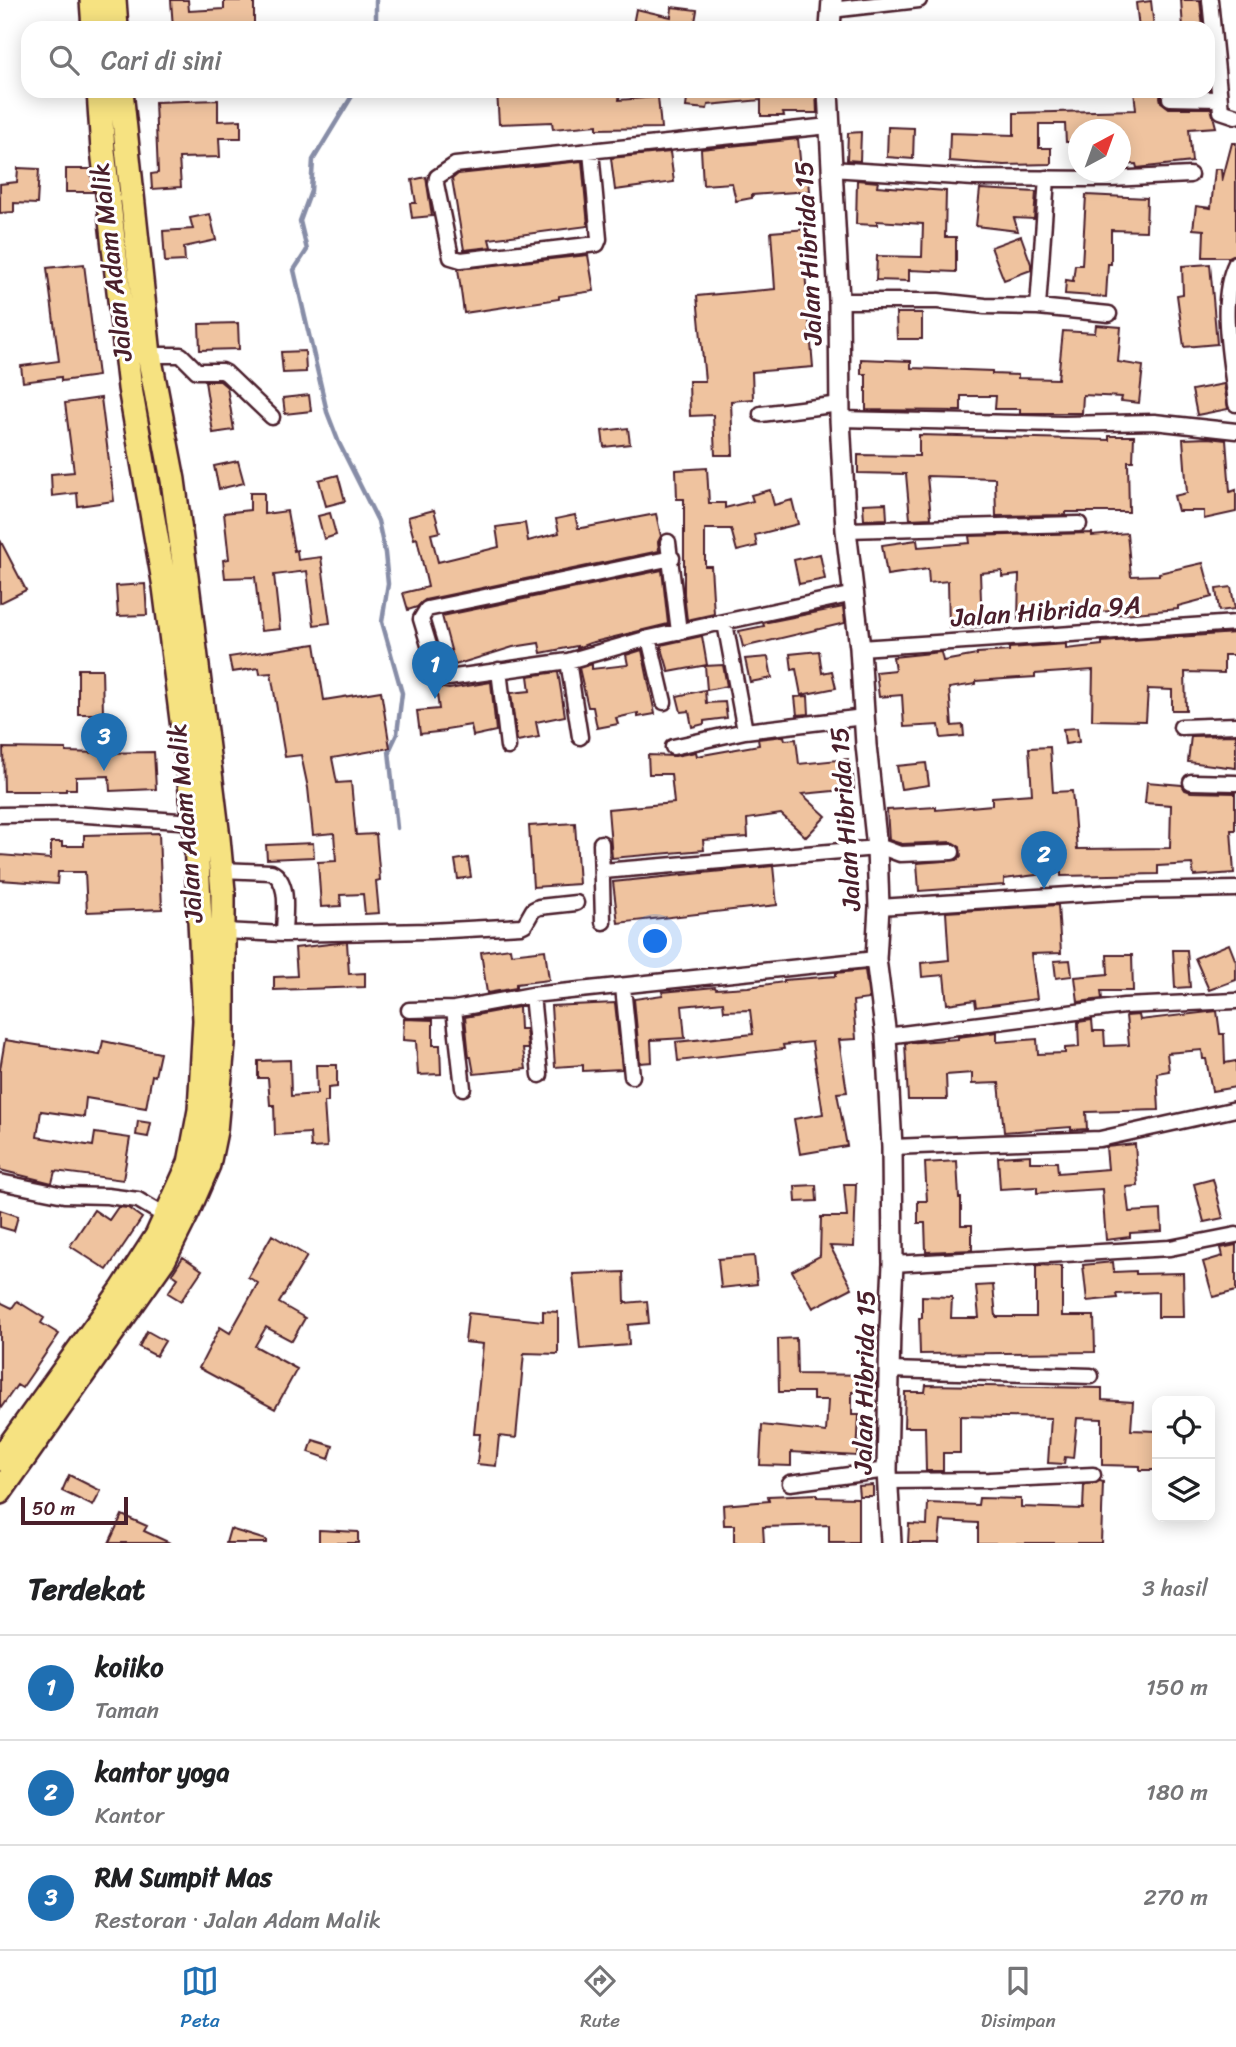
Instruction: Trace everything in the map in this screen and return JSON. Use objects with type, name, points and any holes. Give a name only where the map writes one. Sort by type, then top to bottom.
[{"type":"main road","points":[[92,0],[94,21]]},
{"type":"main road","points":[[114,0],[116,21]]},
{"type":"main road","name":"Jalan Adam Malik","points":[[100,98],[130,388],[176,585]]},
{"type":"main road","name":"Jalan Adam Malik","points":[[0,1492],[7,1465],[158,1236],[190,1163],[200,1110],[205,1020],[199,930],[203,834],[176,585],[173,480],[149,355],[122,98]]},
{"type":"main road","name":"Jalan Adam Malik","points":[[7,1465],[164,1259],[208,1165],[215,1131],[223,1044],[223,930],[220,870],[203,834]]},
{"type":"main road","points":[[199,930],[223,930]]},
{"type":"street","points":[[831,13],[919,0]]},
{"type":"street","points":[[1210,0],[1212,21]]},
{"type":"street","points":[[1215,62],[1221,111],[1236,116]]},
{"type":"street","name":"Jalan Hibrida 15","points":[[828,98],[839,301],[840,412],[846,530],[860,648],[876,847],[876,959],[886,1036],[892,1147],[893,1264],[888,1476],[891,1543]]},
{"type":"street","points":[[1170,98],[1218,99]]},
{"type":"street","points":[[591,152],[599,239],[597,244],[461,260],[451,257],[436,184],[437,177],[454,165],[829,126]]},
{"type":"street","points":[[831,169],[974,178],[1111,179],[1190,175]]},
{"type":"street","points":[[1038,307],[1047,178]]},
{"type":"street","points":[[1236,262],[1229,279],[1226,299],[1236,404]]},
{"type":"street","points":[[839,301],[938,301],[1109,314]]},
{"type":"street","points":[[149,355],[181,355],[197,370],[222,370],[272,417]]},
{"type":"street","points":[[761,414],[840,412],[1064,424],[1154,422],[1236,431]]},
{"type":"street","points":[[846,530],[1079,524]]},
{"type":"street","points":[[668,542],[679,632]]},
{"type":"street","points":[[672,558],[427,609],[421,619],[441,677],[568,661],[649,638],[854,594]]},
{"type":"street","points":[[725,623],[746,731]]},
{"type":"street","name":"Jalan Hibrida 9A","points":[[860,648],[1236,623]]},
{"type":"street","points":[[649,638],[664,702]]},
{"type":"street","points":[[568,661],[580,737]]},
{"type":"street","points":[[499,670],[508,747]]},
{"type":"street","points":[[673,747],[746,731],[864,717]]},
{"type":"street","points":[[1181,727],[1236,725]]},
{"type":"street","points":[[1191,782],[1236,783]]},
{"type":"street","points":[[0,815],[71,814],[203,834]]},
{"type":"street","points":[[601,843],[603,922]]},
{"type":"street","points":[[603,871],[876,847],[900,854],[952,852]]},
{"type":"street","points":[[220,870],[271,873],[279,876],[284,884],[284,934]]},
{"type":"street","points":[[878,906],[1132,891],[1236,889]]},
{"type":"street","points":[[223,930],[284,934],[521,926],[539,906],[576,903]]},
{"type":"street","points":[[409,1010],[454,1009],[532,995],[876,959]]},
{"type":"street","points":[[623,987],[632,1076]]},
{"type":"street","points":[[532,995],[540,1075]]},
{"type":"street","points":[[886,1036],[1124,1006],[1236,1000]]},
{"type":"street","points":[[454,1009],[463,1088]]},
{"type":"street","points":[[892,1147],[1100,1139],[1236,1109]]},
{"type":"street","points":[[0,1182],[64,1195],[138,1200],[167,1217]]},
{"type":"street","points":[[893,1264],[1170,1248],[1236,1235]]},
{"type":"street","points":[[890,1370],[1091,1376]]},
{"type":"street","points":[[790,1483],[888,1476],[989,1480],[1093,1475]]},
{"type":"building","points":[[171,0],[188,0],[189,11],[224,9],[224,1],[254,1],[254,21],[172,21]]},
{"type":"building","points":[[1181,0],[1200,0],[1202,21],[1182,21]]},
{"type":"building","points":[[1151,1],[1153,21],[1138,21],[1136,3]]},
{"type":"building","points":[[672,7],[697,10],[695,21],[634,21],[636,9],[671,17]]},
{"type":"building","points":[[497,98],[658,98],[661,128],[597,129],[597,125],[553,129],[552,122],[499,124]]},
{"type":"building","points":[[687,98],[816,98],[817,113],[761,116],[761,100],[708,105],[707,109],[686,107]]},
{"type":"building","points":[[1135,98],[1160,98],[1169,108],[1211,108],[1216,127],[1189,129],[1192,162],[1137,168],[1136,164],[1131,164],[1131,119],[1068,119],[1068,142],[1065,124],[1039,124],[1039,148],[1051,148],[1051,164],[1004,165],[949,161],[950,133],[1014,135],[1014,113],[1136,110]]},
{"type":"building","points":[[218,100],[218,121],[241,120],[241,138],[219,138],[220,157],[179,158],[181,187],[152,189],[151,174],[158,173],[155,102]]},
{"type":"building","points":[[888,127],[914,128],[913,159],[887,157]]},
{"type":"building","points":[[861,132],[860,161],[847,160],[848,133]]},
{"type":"building","points":[[798,139],[801,169],[808,169],[810,191],[752,195],[752,198],[736,201],[732,183],[703,185],[701,149]]},
{"type":"building","points":[[1232,143],[1236,143],[1236,254],[1229,257],[1203,257],[1204,230],[1193,229],[1196,206],[1211,208],[1215,169],[1221,169],[1222,181]]},
{"type":"building","points":[[670,152],[674,182],[615,190],[611,158]]},
{"type":"building","points":[[582,161],[588,226],[489,239],[491,247],[464,250],[452,179],[458,174]]},
{"type":"building","points":[[18,168],[39,169],[37,204],[14,203],[14,212],[0,213],[0,184],[17,182]]},
{"type":"building","points":[[66,169],[91,169],[93,192],[66,192]]},
{"type":"building","points":[[426,177],[432,216],[412,218],[410,203],[416,203],[412,180]]},
{"type":"building","points":[[857,180],[878,182],[877,186],[946,191],[945,237],[956,237],[956,272],[909,270],[909,281],[876,280],[877,256],[922,257],[923,224],[877,221],[877,225],[856,224]]},
{"type":"building","points":[[980,189],[1036,192],[1034,219],[1014,218],[1018,231],[976,226]]},
{"type":"building","points":[[1086,195],[1147,198],[1146,231],[1111,230],[1111,264],[1108,264],[1106,297],[1065,294],[1066,280],[1073,281],[1075,265],[1082,265]]},
{"type":"building","points":[[210,214],[216,240],[184,247],[185,261],[165,262],[163,231],[193,229],[190,218]]},
{"type":"building","points":[[807,229],[810,272],[805,272],[813,367],[752,372],[753,399],[731,401],[733,455],[715,455],[713,415],[690,416],[689,381],[705,381],[697,296],[775,289],[771,232]]},
{"type":"building","points":[[1021,236],[1031,270],[1004,280],[991,247]]},
{"type":"building","points":[[588,255],[594,291],[464,313],[458,269]]},
{"type":"building","points":[[84,264],[98,376],[23,382],[21,366],[59,361],[47,268]]},
{"type":"building","points":[[1210,264],[1217,344],[1184,347],[1177,295],[1183,294],[1182,266]]},
{"type":"building","points":[[896,313],[922,313],[922,339],[897,339]]},
{"type":"building","points":[[238,323],[239,349],[200,350],[199,324]]},
{"type":"building","points":[[1096,325],[1121,327],[1118,362],[1143,366],[1139,403],[1121,401],[1122,397],[1083,395],[1082,413],[1020,413],[1020,409],[995,409],[996,396],[961,396],[961,411],[866,410],[866,374],[861,374],[861,359],[911,361],[911,368],[992,371],[992,374],[1018,375],[1018,378],[1058,379],[1063,331],[1095,333]]},
{"type":"building","points":[[305,351],[306,372],[283,373],[281,352]]},
{"type":"building","points":[[205,381],[220,381],[227,387],[234,430],[213,433]]},
{"type":"building","points":[[1224,384],[1228,409],[1197,415],[1192,390]]},
{"type":"building","points":[[309,395],[311,411],[285,414],[283,398]]},
{"type":"building","points":[[101,398],[114,501],[78,506],[77,493],[52,496],[51,474],[74,472],[65,403]]},
{"type":"building","points":[[628,428],[630,444],[604,447],[602,431]]},
{"type":"building","points":[[919,435],[1109,440],[1109,436],[1134,436],[1133,461],[1128,461],[1129,512],[996,516],[995,478],[927,476],[931,518],[910,519],[906,474],[858,473],[858,455],[919,456]]},
{"type":"building","points":[[1183,439],[1226,440],[1230,492],[1236,490],[1236,512],[1204,519],[1204,511],[1178,511],[1174,496],[1187,493]]},
{"type":"building","points":[[238,461],[244,483],[219,489],[214,466]]},
{"type":"building","points":[[707,468],[709,503],[725,503],[725,508],[753,501],[751,495],[770,490],[774,505],[792,500],[798,524],[755,535],[757,546],[737,551],[731,529],[705,529],[705,566],[711,566],[714,614],[687,620],[684,594],[684,499],[677,499],[676,470]]},
{"type":"building","points":[[338,475],[345,501],[326,506],[319,480]]},
{"type":"building","points":[[250,493],[264,493],[264,514],[287,511],[298,560],[321,557],[330,623],[314,625],[307,571],[274,575],[280,629],[261,631],[255,577],[225,578],[223,560],[229,559],[224,513],[250,510]]},
{"type":"building","points":[[886,503],[887,519],[864,520],[863,504]]},
{"type":"building","points":[[434,510],[440,532],[431,534],[438,562],[499,547],[496,527],[525,523],[528,541],[559,533],[556,519],[575,515],[578,528],[582,528],[656,514],[661,536],[658,542],[659,551],[425,600],[408,610],[403,593],[428,587],[417,538],[414,539],[408,517]]},
{"type":"building","points":[[330,513],[336,535],[324,539],[318,516]]},
{"type":"building","points":[[1092,533],[1092,536],[1127,533],[1131,576],[1159,575],[1203,563],[1212,597],[1178,606],[1178,609],[1113,615],[1113,611],[1055,614],[1055,617],[1045,618],[1045,621],[1018,620],[1019,575],[1002,577],[1002,571],[980,573],[982,627],[949,628],[948,581],[929,583],[928,569],[887,575],[882,545],[917,540],[918,547],[970,543],[969,536]]},
{"type":"building","points":[[0,540],[26,590],[0,603]]},
{"type":"building","points":[[820,554],[825,579],[799,584],[794,560]]},
{"type":"building","points":[[662,570],[668,624],[577,648],[541,653],[539,643],[513,647],[455,665],[442,616]]},
{"type":"building","points":[[145,584],[147,615],[118,616],[116,586]]},
{"type":"building","points":[[1231,587],[1235,609],[1219,611],[1216,589]]},
{"type":"building","points":[[843,607],[845,623],[743,647],[739,631],[764,626],[763,623]]},
{"type":"building","points":[[1236,633],[1236,655],[1224,655],[1224,673],[1185,672],[1186,710],[1172,710],[1172,690],[1148,689],[1146,721],[1092,720],[1093,670],[976,681],[976,684],[949,688],[952,726],[963,725],[964,736],[941,738],[939,725],[904,727],[902,695],[879,697],[876,672],[895,670],[893,657],[941,652],[943,661],[977,653],[1009,651],[1009,648],[1066,644],[1066,649],[1102,645],[1102,642]]},
{"type":"building","points":[[702,636],[707,665],[669,672],[661,645]]},
{"type":"building","points":[[315,644],[324,700],[381,691],[390,748],[332,758],[337,783],[351,782],[356,835],[376,834],[380,880],[376,881],[379,913],[365,914],[363,894],[340,895],[341,906],[321,907],[318,862],[336,861],[334,833],[313,835],[301,755],[285,757],[271,673],[260,674],[259,668],[232,672],[229,657]]},
{"type":"building","points":[[642,650],[655,714],[638,717],[638,713],[616,718],[618,724],[597,728],[593,707],[588,707],[579,668],[592,664],[592,669],[628,665],[626,655]]},
{"type":"building","points":[[819,651],[822,673],[832,671],[836,688],[801,695],[796,669],[792,670],[790,654]]},
{"type":"building","points":[[768,657],[772,678],[750,682],[745,659]]},
{"type":"building","points":[[723,665],[727,686],[707,690],[705,666]]},
{"type":"building","points":[[78,669],[102,669],[103,714],[78,714]]},
{"type":"building","points":[[558,672],[565,716],[536,722],[539,737],[517,741],[511,693],[530,691],[528,676]]},
{"type":"building","points":[[491,682],[496,731],[473,736],[471,725],[420,734],[417,711],[439,709],[436,687],[449,689]]},
{"type":"building","points":[[705,690],[706,703],[725,702],[727,718],[704,721],[704,724],[692,727],[689,711],[681,712],[677,696]]},
{"type":"building","points":[[808,696],[809,714],[797,715],[795,697]]},
{"type":"building","points":[[1077,728],[1079,742],[1065,744],[1063,729]]},
{"type":"building","points":[[1236,735],[1236,768],[1188,762],[1191,736]]},
{"type":"building","points":[[784,736],[785,740],[796,739],[799,764],[848,759],[849,777],[853,776],[854,789],[802,794],[826,816],[806,837],[781,814],[747,819],[748,837],[703,840],[704,850],[612,858],[608,809],[674,803],[671,774],[649,774],[648,755],[675,756],[696,752],[697,756],[759,745],[758,739]]},
{"type":"building","points":[[1050,747],[1053,792],[1072,791],[1077,849],[1170,848],[1171,805],[1145,803],[1147,782],[1182,785],[1185,790],[1191,792],[1235,793],[1235,830],[1231,830],[1234,873],[1194,876],[1192,864],[1158,866],[1158,874],[1061,876],[1061,872],[1004,879],[1004,885],[919,891],[917,863],[957,860],[961,856],[960,847],[952,842],[902,844],[889,840],[887,810],[936,807],[936,810],[992,805],[992,797],[1032,794],[1029,748]]},
{"type":"building","points":[[3,748],[66,749],[66,752],[99,753],[154,752],[156,789],[110,791],[109,776],[76,777],[76,789],[66,791],[4,791]]},
{"type":"building","points":[[926,763],[929,785],[901,789],[897,766]]},
{"type":"building","points":[[575,823],[579,884],[533,887],[529,826]]},
{"type":"building","points":[[159,833],[162,909],[87,912],[85,872],[58,872],[57,884],[0,880],[0,855],[51,859],[51,842],[62,842],[62,846],[84,846],[84,835]]},
{"type":"building","points":[[313,843],[314,857],[267,859],[266,845]]},
{"type":"building","points":[[468,858],[471,877],[458,879],[455,860]]},
{"type":"building","points":[[773,866],[777,905],[618,923],[613,882]]},
{"type":"building","points":[[1058,905],[1061,953],[1031,954],[1037,999],[976,1007],[975,1000],[947,1004],[944,975],[922,977],[921,963],[949,960],[946,912]]},
{"type":"building","points":[[347,942],[349,974],[365,973],[365,987],[274,990],[274,977],[297,976],[295,948]]},
{"type":"building","points":[[1229,944],[1236,962],[1236,980],[1209,990],[1195,958]]},
{"type":"building","points":[[510,948],[511,954],[545,950],[549,980],[516,984],[516,988],[487,993],[481,952]]},
{"type":"building","points":[[1173,950],[1187,950],[1190,987],[1175,988]]},
{"type":"building","points":[[1107,955],[1132,955],[1133,991],[1101,991],[1102,999],[1078,1002],[1075,977],[1108,974]]},
{"type":"building","points":[[1070,960],[1072,976],[1056,978],[1054,961]]},
{"type":"building","points":[[865,970],[869,999],[853,1001],[856,1039],[839,1040],[847,1092],[837,1093],[847,1146],[800,1154],[794,1119],[823,1114],[812,1042],[783,1045],[784,1049],[678,1061],[676,1042],[753,1034],[750,1010],[724,1011],[723,1002],[682,1006],[685,1038],[651,1040],[652,1062],[640,1063],[634,999],[663,995],[662,992],[748,987]]},
{"type":"building","points":[[615,1003],[622,1069],[583,1071],[583,1065],[555,1067],[551,1006]]},
{"type":"building","points":[[519,1007],[520,1029],[526,1029],[528,1049],[523,1049],[526,1069],[474,1074],[469,1057],[465,1017]]},
{"type":"building","points":[[1217,1011],[1220,1034],[1224,1034],[1225,1063],[1236,1061],[1236,1087],[1212,1091],[1202,1050],[1167,1053],[1169,1071],[1157,1073],[1159,1110],[1086,1112],[1087,1129],[1071,1130],[1071,1127],[1004,1132],[999,1083],[972,1084],[972,1073],[946,1075],[947,1100],[908,1100],[905,1043],[958,1039],[997,1032],[997,1042],[1037,1039],[1038,1054],[1065,1053],[1065,1048],[1079,1047],[1078,1022],[1092,1020],[1093,1031],[1104,1031],[1105,1046],[1129,1045],[1126,1016],[1139,1015],[1140,1020]]},
{"type":"building","points":[[404,1019],[433,1020],[433,1045],[440,1045],[441,1074],[418,1075],[416,1041],[403,1040]]},
{"type":"building","points":[[5,1040],[100,1055],[103,1041],[160,1053],[155,1076],[152,1075],[146,1108],[86,1098],[84,1117],[41,1111],[37,1137],[93,1146],[95,1133],[130,1138],[123,1180],[55,1171],[52,1183],[0,1170],[0,1069]]},
{"type":"building","points":[[290,1060],[291,1096],[317,1094],[316,1065],[337,1065],[337,1087],[328,1088],[328,1102],[324,1102],[327,1147],[311,1148],[310,1133],[275,1135],[274,1105],[270,1105],[268,1078],[258,1078],[258,1061]]},
{"type":"building","points":[[138,1121],[151,1123],[148,1137],[136,1135]]},
{"type":"building","points":[[1135,1144],[1138,1186],[1126,1187],[1129,1212],[1161,1210],[1162,1231],[1130,1233],[1130,1237],[1106,1240],[1102,1189],[1037,1193],[1037,1187],[1000,1189],[998,1157],[1030,1155],[1030,1162],[1057,1162],[1058,1173],[1108,1169],[1106,1147]]},
{"type":"building","points":[[957,1161],[961,1225],[972,1225],[972,1250],[926,1252],[925,1223],[918,1223],[918,1201],[927,1201],[925,1163]]},
{"type":"building","points":[[1213,1179],[1223,1218],[1204,1222],[1194,1184]]},
{"type":"building","points":[[844,1184],[856,1184],[854,1247],[830,1246],[852,1288],[813,1308],[792,1271],[820,1256],[821,1217],[847,1217]]},
{"type":"building","points":[[816,1185],[817,1201],[796,1202],[795,1186]]},
{"type":"building","points":[[118,1207],[128,1208],[142,1218],[107,1270],[70,1246],[94,1210],[109,1220]]},
{"type":"building","points":[[0,1210],[18,1216],[14,1231],[0,1227]]},
{"type":"building","points":[[272,1235],[307,1256],[279,1303],[305,1318],[292,1341],[266,1327],[255,1346],[297,1369],[275,1409],[199,1368],[220,1327],[230,1333],[258,1283],[248,1277]]},
{"type":"building","points":[[1236,1245],[1236,1291],[1213,1297],[1203,1262],[1223,1256],[1221,1248]]},
{"type":"building","points":[[754,1256],[757,1284],[721,1288],[718,1259]]},
{"type":"building","points":[[183,1257],[202,1270],[181,1301],[168,1293],[178,1278],[172,1274]]},
{"type":"building","points":[[1113,1262],[1114,1272],[1183,1273],[1184,1317],[1158,1317],[1158,1292],[1116,1294],[1117,1298],[1087,1301],[1083,1265]]},
{"type":"building","points":[[1036,1265],[1062,1266],[1062,1316],[1094,1316],[1095,1352],[920,1354],[919,1318],[922,1318],[922,1296],[952,1297],[951,1318],[979,1318],[976,1286],[993,1285],[996,1317],[1036,1317]]},
{"type":"building","points":[[624,1272],[625,1303],[647,1301],[649,1323],[628,1325],[629,1345],[580,1349],[573,1274]]},
{"type":"building","points":[[17,1301],[44,1318],[41,1323],[59,1334],[22,1388],[17,1385],[0,1409],[0,1302],[12,1308]]},
{"type":"building","points":[[543,1311],[558,1312],[558,1354],[524,1353],[516,1438],[499,1436],[496,1466],[477,1464],[480,1434],[474,1434],[483,1344],[465,1342],[468,1313],[543,1321]]},
{"type":"building","points":[[147,1331],[165,1341],[156,1356],[139,1347]]},
{"type":"building","points":[[796,1338],[797,1374],[876,1375],[876,1390],[852,1392],[852,1415],[859,1415],[857,1456],[791,1452],[791,1466],[760,1465],[762,1425],[826,1432],[828,1400],[813,1400],[813,1392],[779,1392],[778,1339]]},
{"type":"building","points":[[926,1385],[1102,1388],[1102,1400],[1133,1402],[1131,1430],[1152,1431],[1152,1470],[1140,1470],[1140,1466],[1102,1465],[1102,1419],[1077,1418],[1073,1458],[1065,1457],[1064,1464],[1048,1463],[1051,1418],[960,1416],[960,1453],[943,1453],[943,1471],[926,1471],[925,1427],[904,1427],[905,1392],[925,1392]]},
{"type":"building","points":[[313,1440],[333,1446],[329,1459],[309,1452]]},
{"type":"building","points":[[69,1475],[101,1491],[93,1506],[62,1491]]},
{"type":"building","points":[[1103,1482],[1101,1543],[978,1543],[978,1523],[941,1521],[939,1543],[908,1543],[909,1524],[927,1525],[928,1503],[978,1505],[979,1498],[1021,1499],[1021,1507],[1083,1509],[1084,1485]]},
{"type":"building","points":[[873,1485],[873,1496],[859,1496],[858,1486]]},
{"type":"building","points":[[817,1494],[817,1497],[858,1498],[858,1543],[829,1543],[829,1525],[763,1527],[764,1543],[734,1543],[734,1525],[724,1525],[723,1505],[769,1501],[768,1496]]},
{"type":"building","points":[[122,1515],[147,1526],[144,1531],[170,1543],[109,1543]]},
{"type":"building","points":[[230,1529],[266,1540],[266,1543],[226,1543]]},
{"type":"building","points":[[319,1530],[358,1532],[358,1543],[319,1543]]},
{"type":"waterway","points":[[376,0],[376,21]]},
{"type":"waterway","points":[[351,98],[313,160],[311,191],[300,221],[307,250],[294,270],[327,412],[339,443],[378,521],[385,553],[388,584],[382,622],[402,693],[397,734],[389,751],[397,828]]},
{"type":"place","name":"koiiko","points":[[435,699]]},
{"type":"place","name":"RM Sumpit Mas","points":[[104,771]]},
{"type":"place","name":"kantor yoga","points":[[1044,889]]}]
